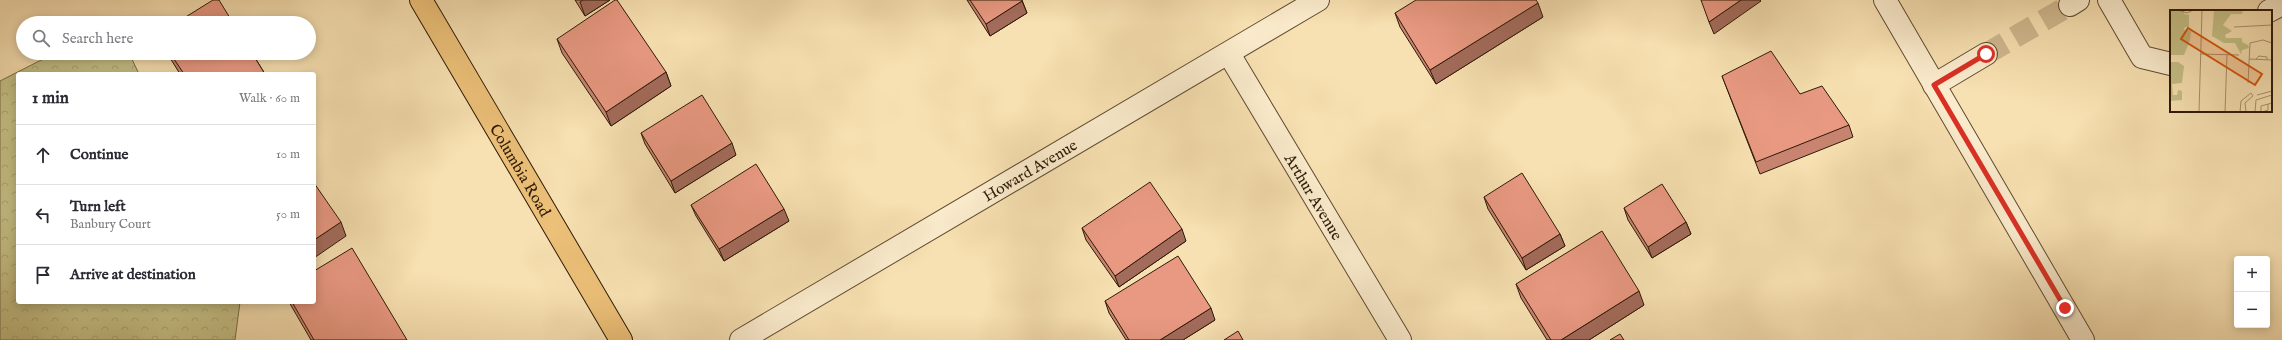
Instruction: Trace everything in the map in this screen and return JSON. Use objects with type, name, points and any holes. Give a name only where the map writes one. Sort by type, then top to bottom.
[{"type":"main road","name":"Columbia Road","points":[[421,0],[621,340]]},
{"type":"street","name":"Howard Avenue","points":[[742,340],[1318,0]]},
{"type":"street","points":[[1885,0],[2083,340]]},
{"type":"street","points":[[2109,0],[2142,57],[2170,64]]},
{"type":"street","points":[[2271,10],[2282,4]]},
{"type":"street","name":"Arthur Avenue","points":[[1228,54],[1400,340]]},
{"type":"street","points":[[1934,85],[1986,54]]},
{"type":"green space","points":[[41,60],[132,60],[138,72],[18,72]]},
{"type":"green space","points":[[16,73],[16,304],[240,304],[235,340],[0,340],[0,81]]},
{"type":"building","points":[[213,0],[219,0],[229,16],[187,16]]},
{"type":"building","points":[[617,0],[666,72],[606,112],[557,39]]},
{"type":"building","points":[[970,0],[1022,0],[1022,1],[986,24]]},
{"type":"building","points":[[1416,0],[1536,0],[1538,3],[1430,70],[1395,13]]},
{"type":"building","points":[[1701,0],[1741,0],[1709,22]]},
{"type":"building","points":[[1771,51],[1800,94],[1822,86],[1849,125],[1756,162],[1722,76]]},
{"type":"building","points":[[175,60],[256,60],[264,72],[183,72]]},
{"type":"building","points":[[702,95],[732,143],[671,181],[641,133]]},
{"type":"building","points":[[756,164],[784,209],[719,249],[691,205]]},
{"type":"building","points":[[1522,173],[1560,234],[1522,258],[1484,197]]},
{"type":"building","points":[[1150,182],[1182,229],[1115,276],[1082,228]]},
{"type":"building","points":[[1662,184],[1686,222],[1648,247],[1624,208]]},
{"type":"building","points":[[316,186],[341,222],[316,239]]},
{"type":"building","points":[[1602,231],[1639,291],[1561,340],[1551,340],[1516,284]]},
{"type":"building","points":[[352,248],[407,340],[314,340],[293,304],[316,304],[316,270]]},
{"type":"building","points":[[1178,256],[1211,308],[1160,340],[1129,340],[1105,301]]},
{"type":"building","points":[[1238,331],[1243,340],[1224,340]]},
{"type":"building","points":[[1620,334],[1624,340],[1610,340]]},
{"type":"tunnel","points":[[1986,54],[2070,5]]},
{"type":"route","points":[[1986,54],[1934,85],[2065,308]]}]
